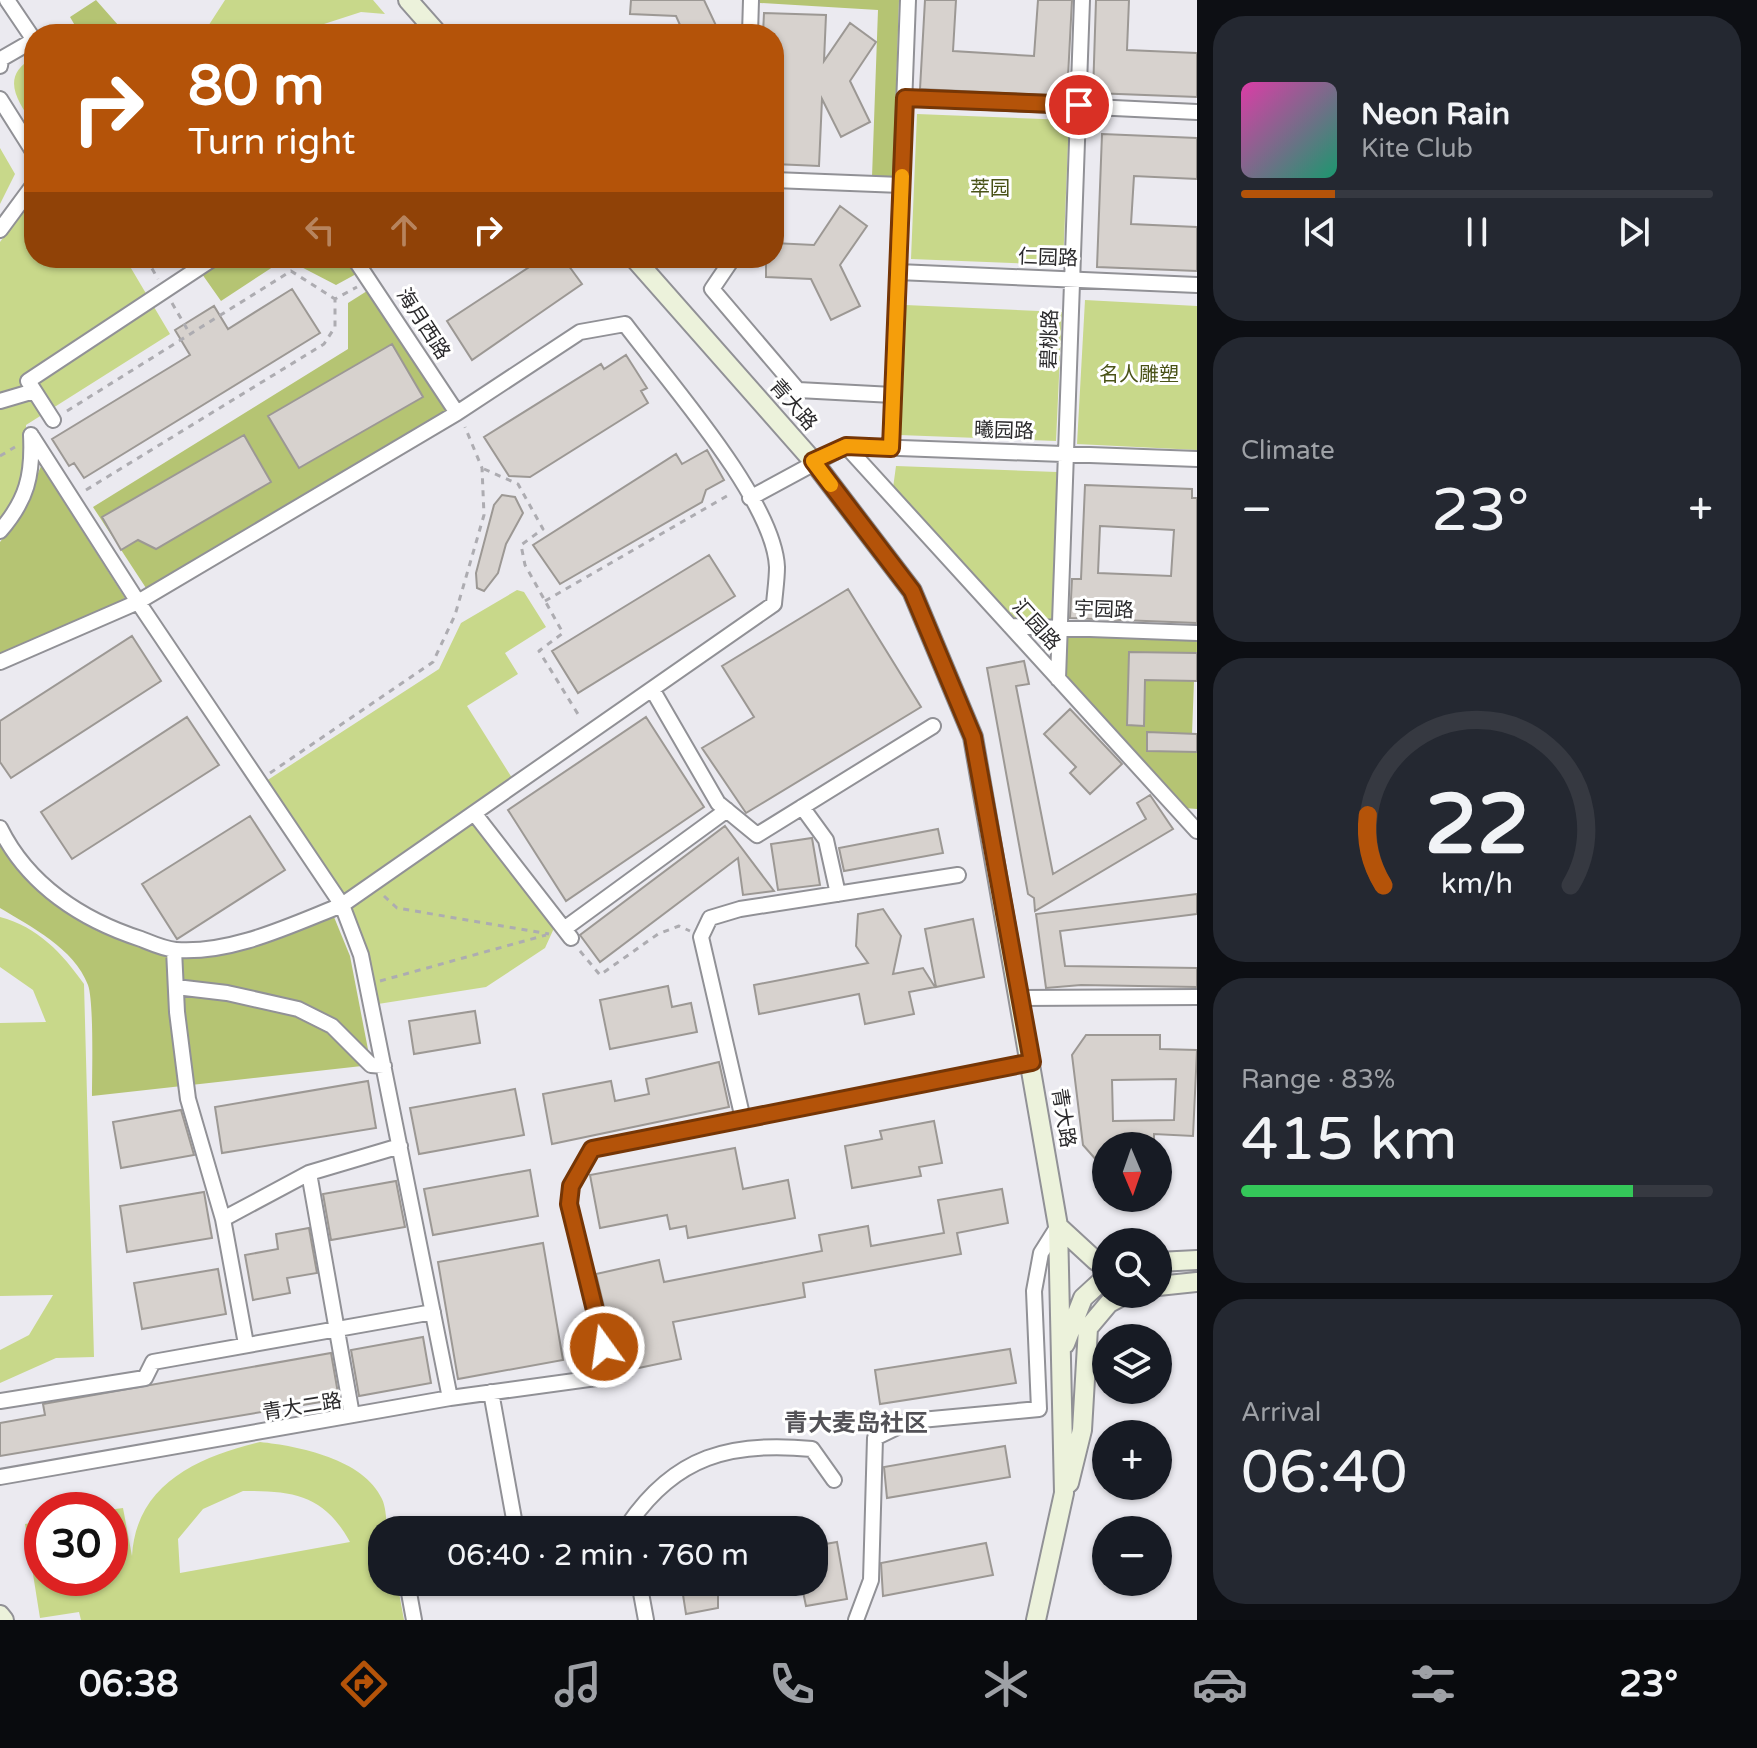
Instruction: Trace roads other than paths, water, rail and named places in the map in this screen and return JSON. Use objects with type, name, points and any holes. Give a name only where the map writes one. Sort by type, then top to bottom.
[{"type":"street","points":[[7,0],[24,25]]},
{"type":"street","points":[[408,0],[429,24]]},
{"type":"street","points":[[750,24],[751,0]]},
{"type":"street","points":[[891,448],[908,0]]},
{"type":"street","name":"碧桃路","points":[[1058,679],[1082,0]]},
{"type":"street","points":[[0,66],[0,59],[24,46]]},
{"type":"street","points":[[905,98],[1197,111]]},
{"type":"street","points":[[0,99],[24,137]]},
{"type":"street","points":[[784,180],[901,185]]},
{"type":"street","points":[[0,228],[24,197]]},
{"type":"street","points":[[53,420],[28,381],[199,268]]},
{"type":"street","name":"海月西路","points":[[362,268],[457,413]]},
{"type":"street","name":"青大路","points":[[643,268],[813,461],[912,591],[973,737],[1032,1062],[1058,1226],[1064,1493],[1036,1620]]},
{"type":"street","points":[[726,268],[712,289],[798,390],[893,395]]},
{"type":"street","name":"仁园路","points":[[898,272],[1197,285]]},
{"type":"street","points":[[0,662],[138,602],[457,413],[580,332],[625,324],[747,492],[762,518],[777,565],[774,604],[342,905],[266,935],[174,950],[104,927],[42,886],[10,848],[0,828]]},
{"type":"street","points":[[0,401],[34,391]]},
{"type":"street","points":[[0,531],[16,513],[33,470],[31,435],[138,602],[342,905],[361,955],[450,1398]]},
{"type":"street","name":"曦园路","points":[[747,492],[846,446],[1197,459]]},
{"type":"street","name":"汇园路","points":[[846,446],[1197,831]]},
{"type":"street","name":"宇园路","points":[[1010,626],[1197,633]]},
{"type":"street","points":[[652,689],[718,803],[757,835],[933,726]]},
{"type":"street","points":[[802,807],[826,840],[838,894]]},
{"type":"street","points":[[474,813],[568,934],[727,810]]},
{"type":"street","points":[[1181,814],[1197,815]]},
{"type":"street","points":[[743,1119],[701,937],[710,918],[740,909],[958,875]]},
{"type":"street","points":[[174,950],[188,1099],[223,1219],[246,1344]]},
{"type":"street","points":[[176,987],[227,993],[298,1009],[332,1026],[371,1065],[384,1066]]},
{"type":"street","points":[[1020,998],[1197,997]]},
{"type":"street","points":[[0,1477],[450,1398],[611,1376],[569,1204],[571,1186],[592,1149],[1032,1062]]},
{"type":"street","points":[[223,1219],[309,1173],[400,1146]]},
{"type":"street","points":[[309,1173],[352,1415]]},
{"type":"street","points":[[856,1620],[871,1580],[875,1438],[910,1421],[1039,1409],[1034,1291],[1041,1253],[1058,1226],[1092,1257]]},
{"type":"street","points":[[1172,1261],[1197,1260]]},
{"type":"street","points":[[1172,1285],[1197,1282]]},
{"type":"street","points":[[1061,1358],[1083,1298],[1092,1290]]},
{"type":"street","points":[[1064,1493],[1075,1470],[1082,1430],[1088,1328],[1105,1308]]},
{"type":"street","points":[[0,1401],[145,1378],[153,1362],[433,1312]]},
{"type":"street","points":[[491,1394],[513,1516]]},
{"type":"street","name":"青大二路","points":[[0,1477],[491,1394]]},
{"type":"street","points":[[635,1516],[647,1497],[675,1474],[713,1455],[751,1446],[812,1449],[834,1480]]},
{"type":"street","points":[[410,1596],[414,1620]]},
{"type":"street","points":[[642,1596],[646,1620]]},
{"type":"street","points":[[0,1615],[4,1620]]},
{"type":"district","name":"青大麦岛社区","points":[[856,1423]]},
{"type":"park label","name":"萃园","points":[[990,189]]},
{"type":"park label","name":"名人雕塑","points":[[1139,375]]}]
